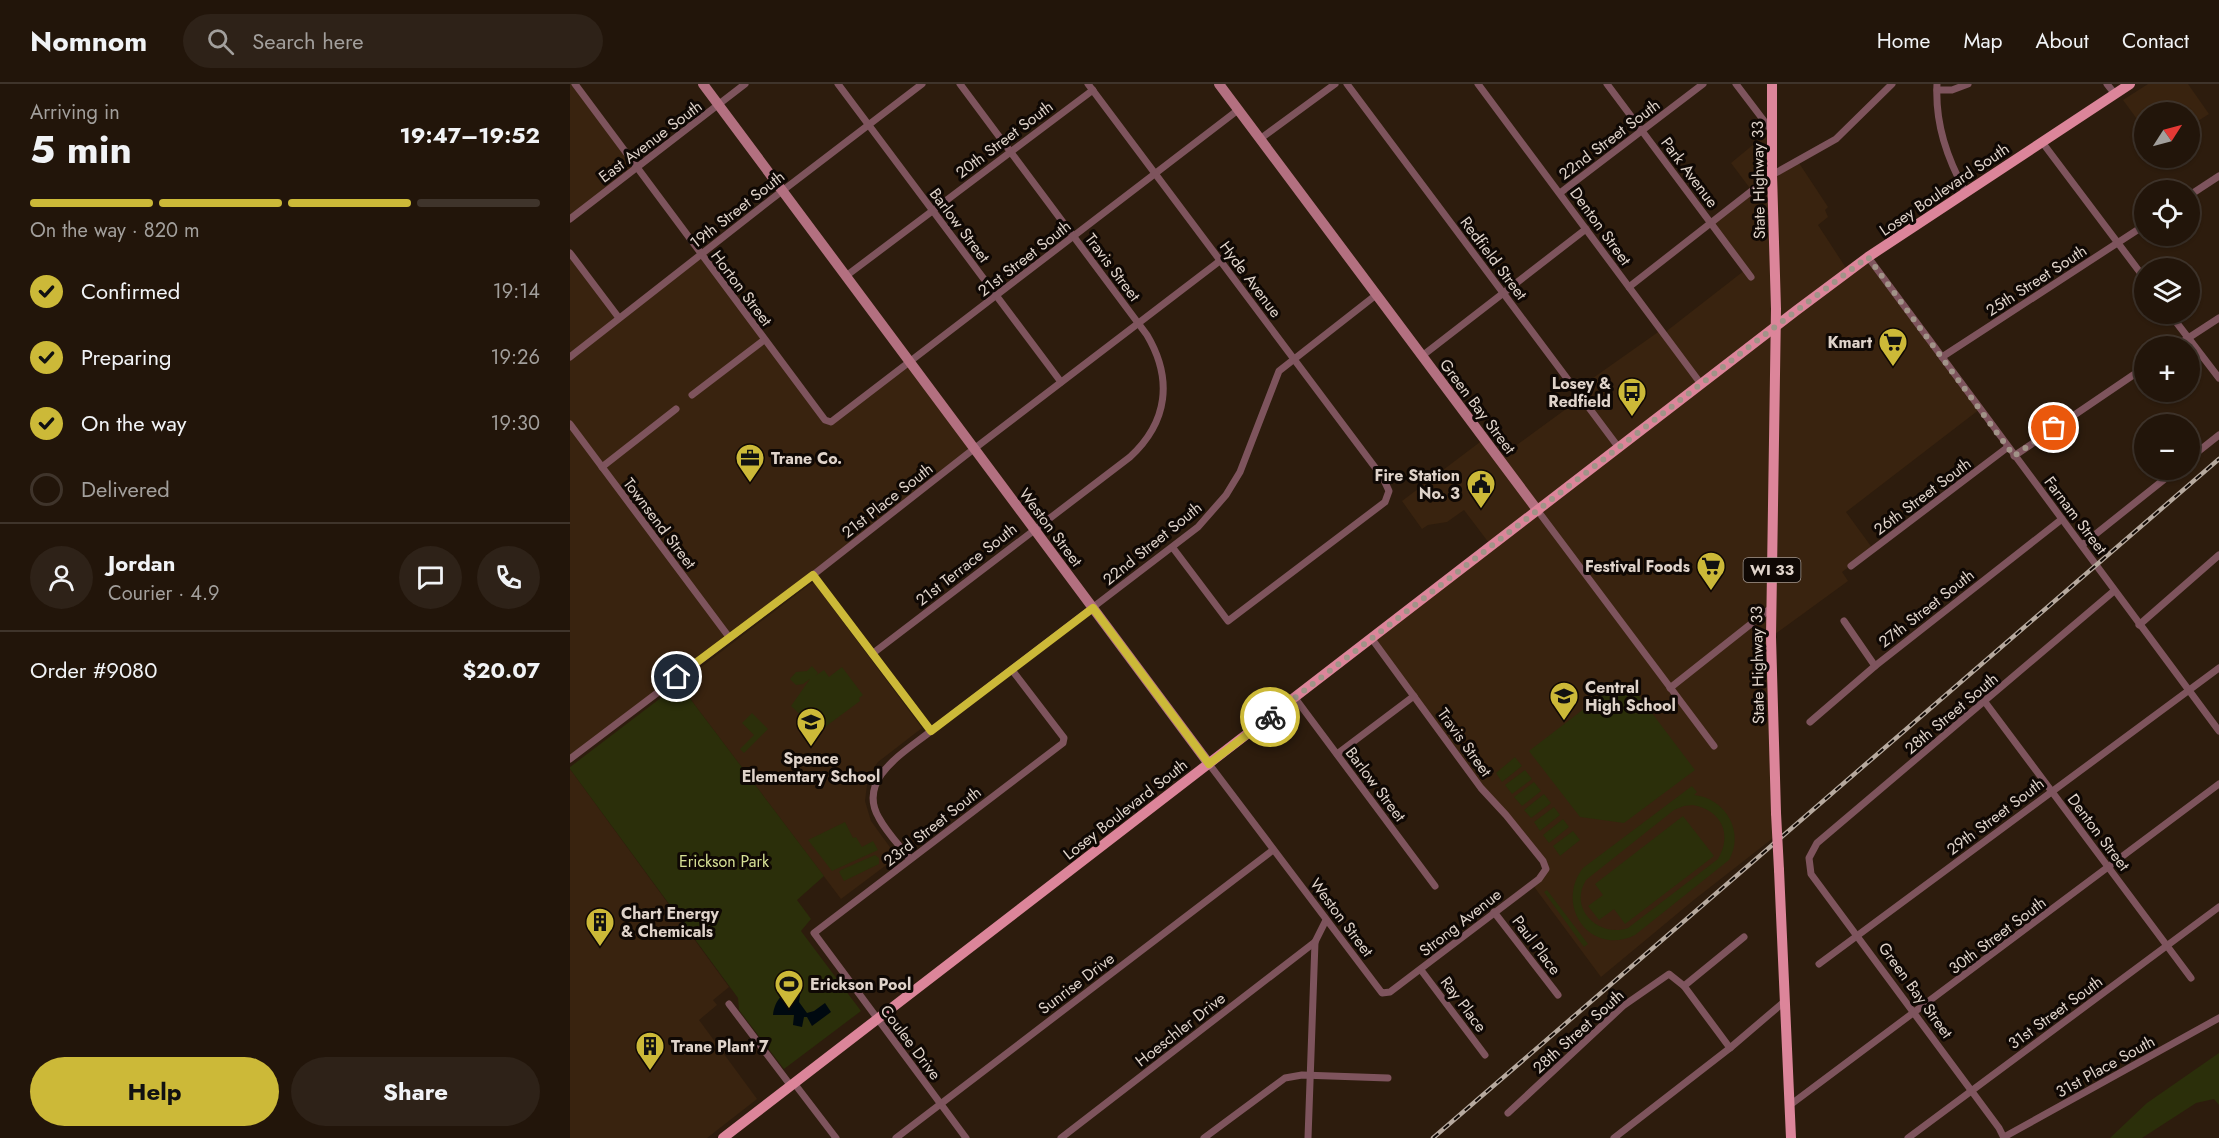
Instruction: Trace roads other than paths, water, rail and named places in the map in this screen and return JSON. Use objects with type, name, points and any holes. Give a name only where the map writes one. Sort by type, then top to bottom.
[{"type":"main road","name":"State Highway 33","points":[[1772,84],[1776,326],[1771,608],[1776,813],[1790,1105],[1789,1136]]},
{"type":"main road","name":"Losey Boulevard South","points":[[723,1138],[1868,257],[2130,84]]},
{"type":"street","name":"Horton Street","points":[[576,84],[636,168],[825,420]]},
{"type":"street","name":"Weston Street","points":[[703,84],[1376,988]]},
{"type":"street","name":"East Avenue South","points":[[570,219],[746,84]]},
{"type":"street","name":"Barlow Street","points":[[838,84],[1060,382]]},
{"type":"street","name":"19th Street South","points":[[570,357],[782,190],[922,84]]},
{"type":"street","name":"Travis Street","points":[[960,84],[1138,323]]},
{"type":"street","name":"Green Bay Street","points":[[1219,84],[1714,746]]},
{"type":"street","points":[[1260,139],[1335,84]]},
{"type":"street","name":"Redfield Street","points":[[1347,84],[1619,448]]},
{"type":"street","name":"Denton Street","points":[[1478,84],[1701,384]]},
{"type":"street","name":"Park Avenue","points":[[1607,84],[1751,277]]},
{"type":"street","name":"22nd Street South","points":[[1560,193],[1703,84]]},
{"type":"street","points":[[1736,84],[1771,130]]},
{"type":"street","points":[[1629,287],[1772,175],[1836,139],[1892,84]]},
{"type":"street","points":[[1966,193],[1944,144],[1938,117],[1937,87],[1952,90],[1968,84]]},
{"type":"street","points":[[2107,84],[2115,94]]},
{"type":"street","name":"20th Street South","points":[[846,276],[1010,152],[1090,87]]},
{"type":"street","name":"Hyde Avenue","points":[[1090,87],[1156,172],[1383,478],[1389,491],[1384,502],[1228,621],[1173,548]]},
{"type":"street","name":"21st Street South","points":[[825,420],[831,422],[1238,110]]},
{"type":"street","points":[[2042,142],[2134,264]]},
{"type":"street","points":[[2200,188],[2219,176]]},
{"type":"street","points":[[1422,356],[1586,229]]},
{"type":"street","name":"25th Street South","points":[[1942,357],[2134,232]]},
{"type":"street","points":[[570,253],[619,318]]},
{"type":"street","name":"Farnam Street","points":[[1868,257],[2219,731]]},
{"type":"street","name":"21st Place South","points":[[570,759],[1221,261]]},
{"type":"street","name":"22nd Street South","points":[[910,859],[879,819],[875,809],[874,790],[880,774],[931,731],[1173,548],[1205,520],[1232,486],[1249,451],[1273,381],[1279,371],[1376,295]]},
{"type":"street","points":[[2192,336],[2219,318]]},
{"type":"street","name":"21st Terrace South","points":[[872,654],[1130,457],[1142,444],[1156,423],[1163,396],[1163,373],[1154,347],[1138,323]]},
{"type":"street","points":[[2178,324],[2187,336]]},
{"type":"street","points":[[692,395],[764,340]]},
{"type":"street","points":[[2200,353],[2219,378]]},
{"type":"street","points":[[2014,456],[2134,374]]},
{"type":"street","points":[[602,467],[676,409]]},
{"type":"street","name":"Townsend Street","points":[[570,424],[729,637]]},
{"type":"street","points":[[2200,450],[2219,435]]},
{"type":"street","name":"26th Street South","points":[[1851,566],[2008,447]]},
{"type":"street","points":[[2082,545],[2163,480]]},
{"type":"street","name":"27th Street South","points":[[1810,722],[1875,666],[2062,519]]},
{"type":"street","points":[[2139,625],[2219,555]]},
{"type":"street","points":[[813,575],[931,731]]},
{"type":"street","name":"28th Street South","points":[[1809,858],[1817,843],[2115,591]]},
{"type":"street","points":[[1670,688],[1771,608]]},
{"type":"street","points":[[1844,621],[1875,666]]},
{"type":"street","name":"Travis Street","points":[[1372,639],[1481,788],[1506,815],[1539,860]]},
{"type":"street","name":"29th Street South","points":[[1819,964],[2219,668]]},
{"type":"street","name":"23rd Street South","points":[[814,933],[1059,746],[1064,738],[1012,670]]},
{"type":"street","points":[[1337,754],[1414,696]]},
{"type":"street","name":"Barlow Street","points":[[1295,698],[1436,886]]},
{"type":"street","name":"Denton Street","points":[[1985,702],[2191,978]]},
{"type":"street","name":"30th Street South","points":[[1790,1105],[2219,784]]},
{"type":"street","name":"Sunrise Drive","points":[[896,1138],[1273,850]]},
{"type":"street","name":"Green Bay Street","points":[[1809,858],[1810,874],[2000,1128],[2004,1137]]},
{"type":"street","name":"Strong Avenue","points":[[1376,988],[1382,993],[1388,993],[1543,876],[1546,868],[1539,860]]},
{"type":"street","name":"31st Street South","points":[[1908,1138],[2219,907]]},
{"type":"street","name":"Paul Place","points":[[1494,912],[1557,995]]},
{"type":"street","points":[[1308,1138],[1315,942],[1326,920]]},
{"type":"street","name":"Coulee Drive","points":[[814,933],[966,1138]]},
{"type":"street","points":[[1730,1048],[1684,986],[1744,937]]},
{"type":"street","name":"Hoeschler Drive","points":[[1061,1138],[1315,942]]},
{"type":"street","name":"Ray Place","points":[[1421,969],[1485,1055]]},
{"type":"street","name":"28th Street South","points":[[1508,1113],[1623,1006],[1669,974],[1684,986]]},
{"type":"street","points":[[1614,1138],[1730,1048],[1785,1001]]},
{"type":"street","points":[[729,1004],[836,1138]]},
{"type":"street","name":"31st Place South","points":[[2004,1137],[2219,1018]]},
{"type":"street","points":[[1204,1138],[1279,1081],[1293,1075],[1388,1078]]},
{"type":"railway","points":[[1433,1138],[2219,459]]},
{"type":"place","name":"Kmart","points":[[1893,368]]},
{"type":"place","name":"Losey & Redfield","points":[[1632,418]]},
{"type":"place","name":"Trane Co.","points":[[750,484]]},
{"type":"place","name":"Fire Station No. 3","points":[[1481,510]]},
{"type":"place","name":"Festival Foods","points":[[1711,592]]},
{"type":"place","name":"Central High School","points":[[1564,722]]},
{"type":"place","name":"Spence Elementary School","points":[[811,748]]},
{"type":"place","name":"Chart Energy & Chemicals","points":[[600,948]]},
{"type":"place","name":"Erickson Pool","points":[[789,1010]]},
{"type":"place","name":"Trane Plant 7","points":[[650,1072]]},
{"type":"park label","name":"Erickson Park","points":[[724,861]]}]
